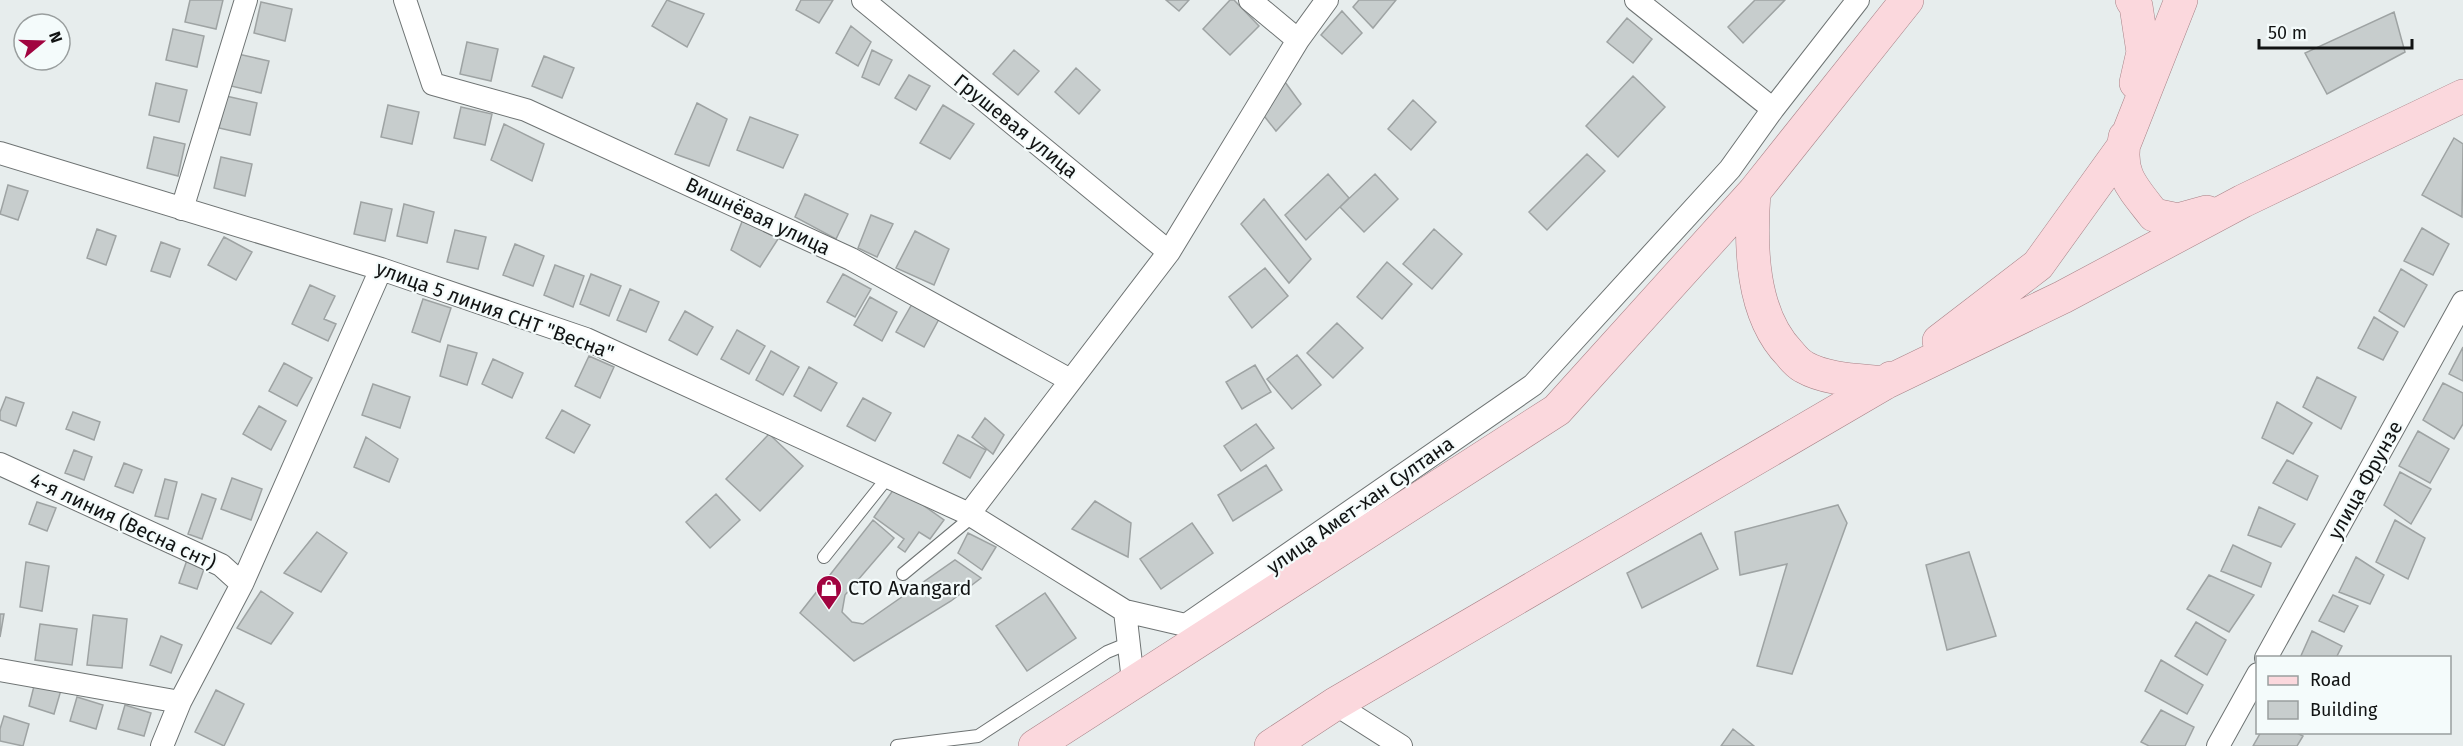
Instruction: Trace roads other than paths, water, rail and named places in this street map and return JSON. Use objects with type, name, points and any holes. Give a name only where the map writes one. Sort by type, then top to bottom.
[{"type":"main road","points":[[1035,746],[1133,681],[1198,628],[1557,410],[1754,192],[1907,0]]},
{"type":"main road","points":[[2132,0],[2136,6],[2143,52],[2123,147],[2126,178],[2154,215],[2178,220],[2244,201]]},
{"type":"main road","points":[[1754,192],[1752,219],[1754,261],[1760,299],[1779,343],[1803,367],[1828,376],[1885,383],[2038,265],[2123,147],[2181,0]]},
{"type":"main road","points":[[1271,746],[1335,704],[1885,383],[2063,297],[2244,201],[2463,96]]},
{"type":"street","points":[[182,209],[246,0]]},
{"type":"street","name":"Вишнёвая улица","points":[[405,0],[433,84],[526,110],[851,259],[1070,380]]},
{"type":"street","name":"Грушевая улица","points":[[863,0],[1168,252]]},
{"type":"street","points":[[1250,0],[1298,40]]},
{"type":"street","points":[[971,515],[1168,252],[1298,40],[1327,0]]},
{"type":"street","points":[[1636,0],[1773,109]]},
{"type":"street","name":"улица Амет-хан Султана","points":[[1198,628],[1533,385],[1730,169],[1773,109],[1858,0]]},
{"type":"street","name":"улица 5 линия СНТ \"Весна\"","points":[[0,153],[381,269],[586,339],[971,515],[1125,611],[1198,628]]},
{"type":"street","points":[[162,746],[180,702],[242,584],[381,269]]},
{"type":"street","name":"улица Фрунзе","points":[[2267,656],[2463,302]]},
{"type":"street","name":"4-я линия (Весна снт)","points":[[0,464],[220,565],[242,584]]},
{"type":"street","points":[[1125,611],[1133,681]]},
{"type":"street","points":[[0,670],[180,702]]},
{"type":"street","points":[[2217,746],[2256,678]]},
{"type":"street","points":[[1335,704],[1401,746]]},
{"type":"lane","points":[[824,557],[888,477]]},
{"type":"lane","points":[[903,574],[971,515]]},
{"type":"lane","points":[[897,746],[978,736],[1107,652],[1129,643]]},
{"type":"place","name":"СТО Avangard","points":[[829,611]]}]
